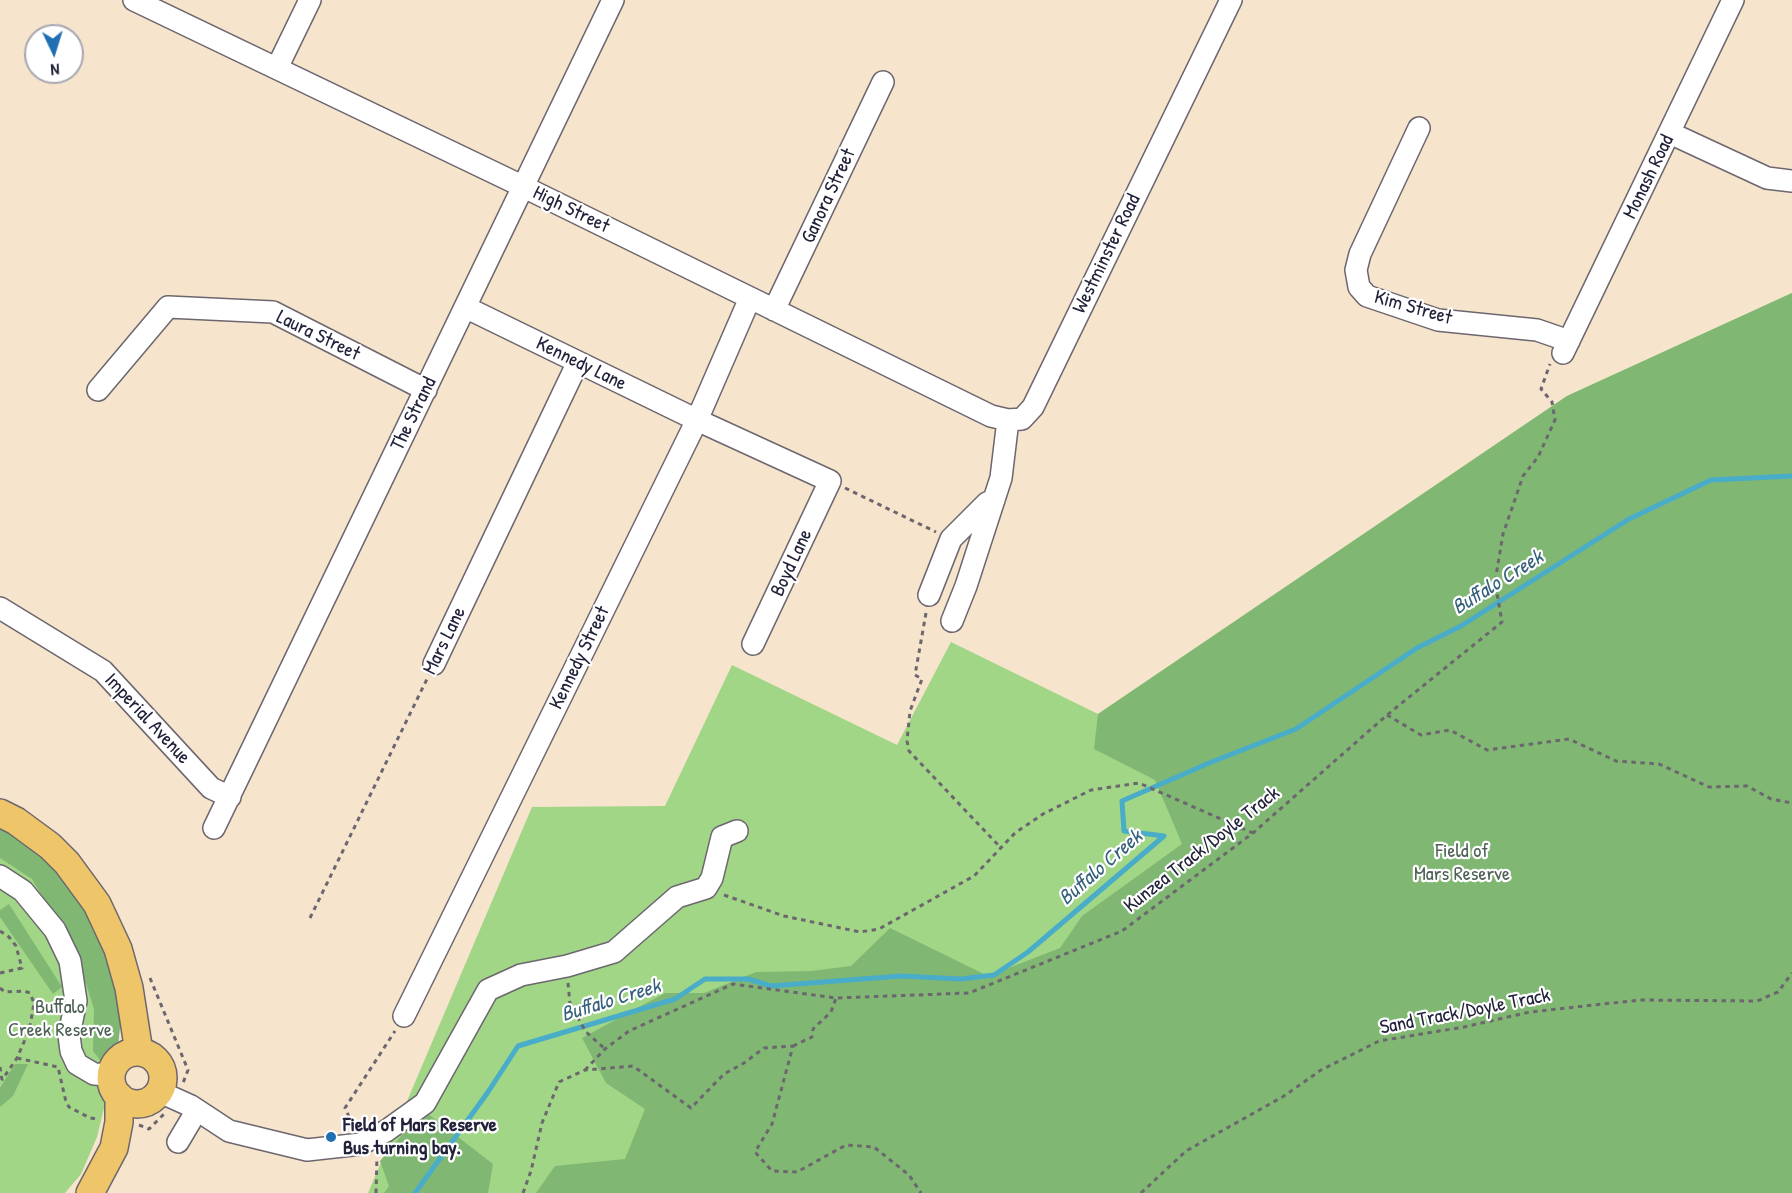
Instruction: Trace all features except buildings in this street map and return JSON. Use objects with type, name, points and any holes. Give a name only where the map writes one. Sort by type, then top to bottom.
[{"type":"main road","points":[[0,813],[16,821],[50,846],[78,876],[97,904],[118,948],[129,988],[139,1052]]},
{"type":"main road","points":[[90,1193],[114,1148],[119,1122],[115,1086],[118,1061],[124,1056],[139,1052],[159,1062],[164,1077],[102,1193]]},
{"type":"main road","points":[[115,1086],[132,1103],[154,1097]]},
{"type":"street","name":"High Street","points":[[134,0],[524,187],[992,416],[1008,420]]},
{"type":"street","points":[[277,68],[310,0]]},
{"type":"street","name":"The Strand","points":[[214,828],[614,0]]},
{"type":"street","name":"Westminster Road","points":[[1008,420],[1022,419],[1033,407],[1230,0]]},
{"type":"street","name":"Monash Road","points":[[1566,347],[1733,0]]},
{"type":"street","name":"Ganora Street","points":[[774,310],[883,82]]},
{"type":"street","name":"Kim Street","points":[[1419,128],[1360,254],[1356,270],[1359,286],[1366,296],[1438,320],[1537,330],[1566,347]]},
{"type":"street","points":[[1670,132],[1767,178],[1792,181]]},
{"type":"street","name":"Kennedy Street","points":[[404,1016],[697,420],[750,298]]},
{"type":"street","name":"Laura Street","points":[[98,390],[168,307],[273,312],[426,390]]},
{"type":"street","name":"Kennedy Lane","points":[[465,307],[697,420]]},
{"type":"street","name":"Mars Lane","points":[[434,664],[578,362]]},
{"type":"street","points":[[697,420],[830,481]]},
{"type":"street","points":[[952,621],[966,586],[1001,478],[1008,420]]},
{"type":"street","name":"Boyd Lane","points":[[753,644],[830,481]]},
{"type":"street","points":[[929,595],[951,539],[987,503],[994,499]]},
{"type":"street","name":"Imperial Avenue","points":[[0,608],[103,671],[211,788],[230,797]]},
{"type":"street","points":[[154,1097],[196,1110],[229,1131],[307,1150],[364,1143],[386,1131],[425,1103],[488,990],[521,975],[567,966],[614,952],[677,897],[706,888],[712,878],[722,837],[737,831]]},
{"type":"street","points":[[0,876],[23,891],[55,930],[70,961],[76,1001],[69,1035],[71,1051],[77,1064],[115,1086]]},
{"type":"street","points":[[178,1142],[196,1110]]},
{"type":"path","name":"Kunzea Track/Doyle Track","points":[[585,1070],[605,1049],[629,1031],[733,984],[836,999],[969,993],[1122,931],[1252,833],[1387,715],[1502,622],[1495,582],[1503,534],[1523,476],[1538,457],[1555,420],[1552,402],[1541,389],[1549,365],[1566,347]]},
{"type":"path","points":[[830,481],[951,539]]},
{"type":"path","points":[[929,595],[915,675],[922,679],[910,711],[909,752],[1000,847]]},
{"type":"path","name":"Mars Lane","points":[[310,918],[434,664]]},
{"type":"path","points":[[1387,715],[1421,735],[1450,730],[1487,750],[1569,739],[1616,761],[1659,764],[1709,787],[1747,786],[1771,800],[1792,803]]},
{"type":"path","points":[[706,888],[734,900],[784,916],[860,932],[879,929],[974,876],[1015,832],[1043,814],[1091,790],[1139,783],[1252,833]]},
{"type":"path","points":[[0,931],[16,946],[22,968],[0,973]]},
{"type":"path","points":[[567,966],[570,1004],[586,1032],[605,1049]]},
{"type":"path","name":"Sand Track/Doyle Track","points":[[1141,1193],[1186,1151],[1284,1096],[1320,1070],[1379,1041],[1552,1009],[1640,1000],[1757,1001],[1778,992],[1792,973]]},
{"type":"path","points":[[0,988],[5,992],[24,991],[30,993],[33,998],[30,1026],[17,1058],[1,1081]]},
{"type":"path","points":[[524,1193],[542,1123],[559,1082],[585,1070],[633,1066],[691,1108],[724,1074],[764,1048],[793,1046],[812,1037],[813,1029],[831,1012],[836,999]]},
{"type":"path","points":[[376,1193],[377,1155],[364,1143],[345,1108],[404,1016]]},
{"type":"path","points":[[793,1046],[772,1124],[755,1152],[772,1171],[797,1172],[846,1145],[874,1147],[909,1175],[921,1193]]},
{"type":"path","points":[[17,1058],[58,1067]]},
{"type":"path","points":[[0,1067],[1,1081]]},
{"type":"green space","name":"Field of Mars Reserve","points":[[1792,293],[1792,1193],[368,1193],[532,807],[665,806],[732,665],[897,745],[951,642],[1098,714],[1567,396]]},
{"type":"green space","name":"Field of Mars Reserve","points":[[1792,293],[1792,1193],[536,1193],[555,1166],[625,1159],[645,1109],[606,1083],[582,1038],[665,993],[704,993],[756,972],[811,971],[851,966],[890,928],[988,976],[1060,948],[1082,916],[1182,844],[1155,780],[1094,749],[1098,714],[1567,396]]},
{"type":"green space","name":"Buffalo Creek Reserve","points":[[0,822],[122,1008],[117,1055],[97,1137],[81,1174],[65,1193],[0,1193]]},
{"type":"green space","points":[[0,822],[57,863],[103,928],[122,1008],[117,1055],[100,1060],[93,1051],[94,1009],[78,958],[32,879],[0,858]]},
{"type":"green space","points":[[9,904],[62,987],[53,994],[0,917],[0,910]]},
{"type":"green space","points":[[15,1064],[28,1064],[13,1096],[0,1107],[0,1088]]},
{"type":"green space","points":[[423,1110],[493,1164],[488,1193],[384,1193],[389,1186],[380,1161]]},
{"type":"waterway","name":"Buffalo Creek","points":[[415,1193],[488,1092],[518,1046],[675,999],[705,979],[748,979],[771,986],[901,976],[961,979],[994,975],[1028,952],[1164,836],[1124,831],[1122,801],[1209,763],[1296,729],[1417,648],[1461,626],[1629,519],[1711,480],[1792,476]]},
{"type":"place","name":"Field of Mars Reserve Bus turning bay.","points":[[331,1137]]}]
